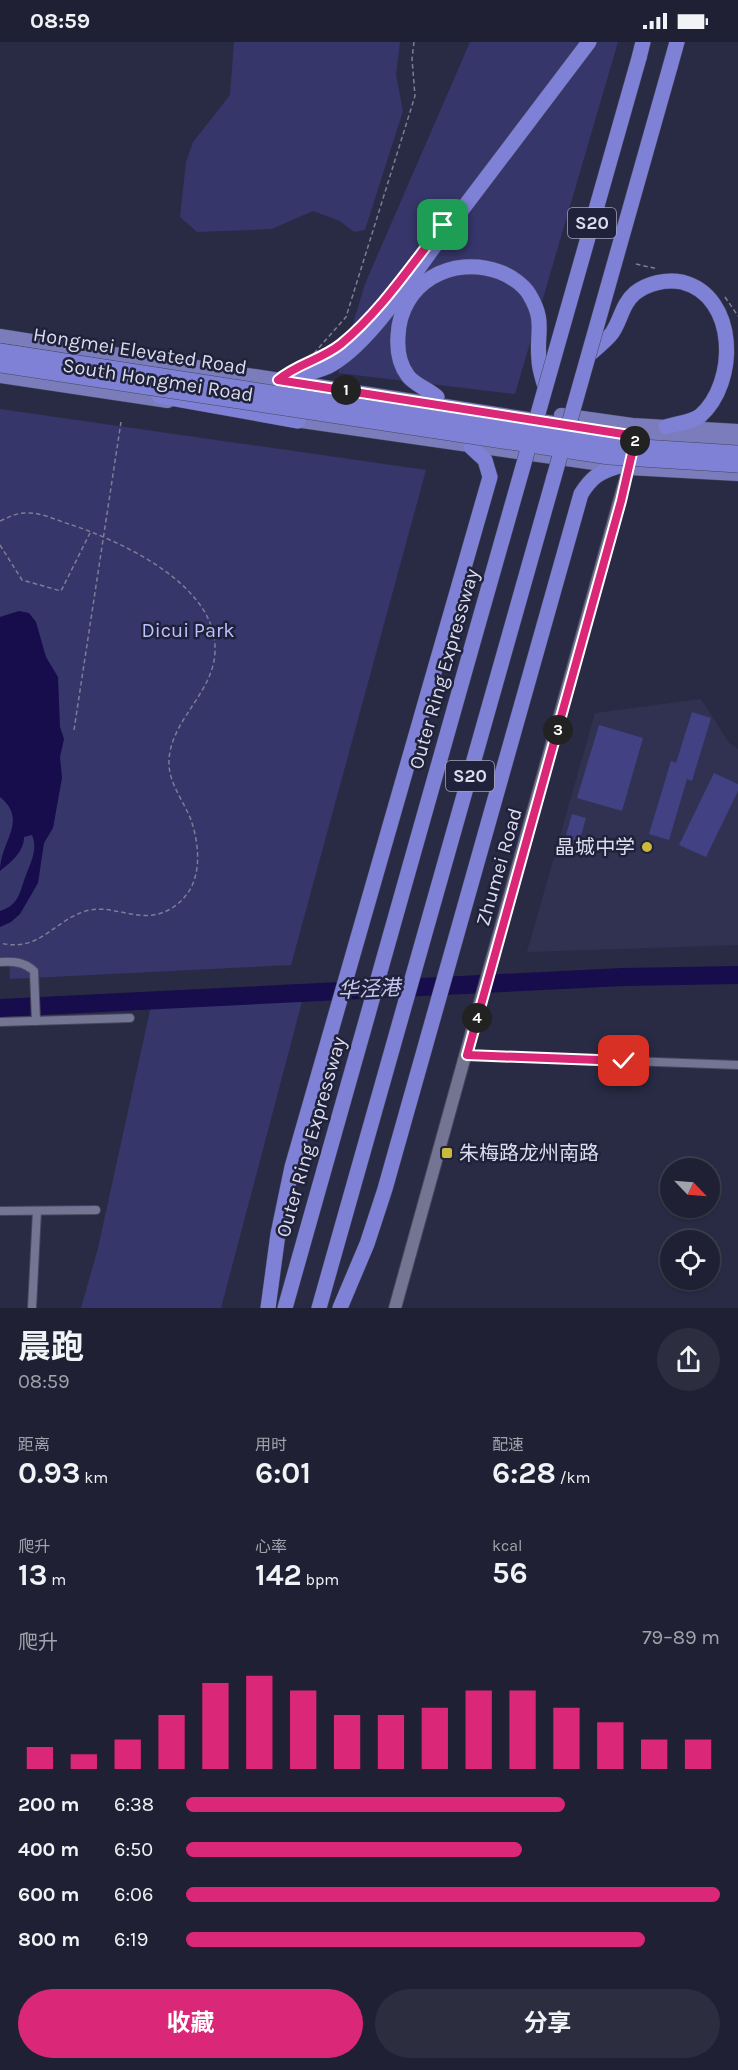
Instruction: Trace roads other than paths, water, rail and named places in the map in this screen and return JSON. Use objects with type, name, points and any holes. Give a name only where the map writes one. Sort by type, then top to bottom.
[{"type":"highway","points":[[278,380],[328,367],[347,354],[366,336],[589,42]]},
{"type":"highway","name":"Outer Ring Expressway","points":[[285,1308],[643,42]]},
{"type":"highway","name":"S20","points":[[319,1308],[677,42]]},
{"type":"highway","points":[[437,397],[408,377],[397,348],[398,325],[406,304],[422,283],[441,271],[465,265],[488,267],[508,275],[527,291],[538,311],[541,335],[539,360],[546,387]]},
{"type":"highway","points":[[589,355],[612,332],[620,311],[635,294],[654,283],[674,281],[693,285],[712,294],[726,311],[733,334],[733,362],[725,384],[712,405],[700,416],[666,427]]},
{"type":"highway","name":"Hongmei Elevated Road","points":[[0,351],[610,445],[738,453]]},
{"type":"highway","name":"Hongmei Elevated Road","points":[[0,364],[609,457],[738,465]]},
{"type":"highway","points":[[0,371],[122,389],[298,421]]},
{"type":"highway","points":[[268,1308],[287,1189],[490,477],[485,460],[471,447]]},
{"type":"highway","points":[[340,1308],[375,1223],[581,494],[589,481],[601,471],[622,468]]},
{"type":"main road","name":"South Hongmei Road","points":[[0,336],[636,436],[738,442]]},
{"type":"main road","name":"South Hongmei Road","points":[[0,376],[622,468],[738,474]]},
{"type":"main road","name":"South Hongmei Road","points":[[310,385],[339,383],[632,425],[738,431]]},
{"type":"street","name":"Zhumei Road","points":[[395,1308],[482,1002],[622,468],[636,436]]},
{"type":"street","points":[[0,962],[27,965],[34,971],[37,984],[36,1021]]},
{"type":"street","points":[[0,1022],[130,1018]]},
{"type":"street","points":[[467,1055],[738,1065]]},
{"type":"street","points":[[0,1211],[96,1210]]},
{"type":"street","points":[[32,1308],[37,1211]]},
{"type":"waterway","name":"华泾港","points":[[0,1008],[623,977],[738,975]]},
{"type":"place","name":"晶城中学","points":[[647,847]]},
{"type":"place","name":"朱梅路龙州南路","points":[[447,1153]]},
{"type":"park label","name":"Dicui Park","points":[[188,630]]}]
